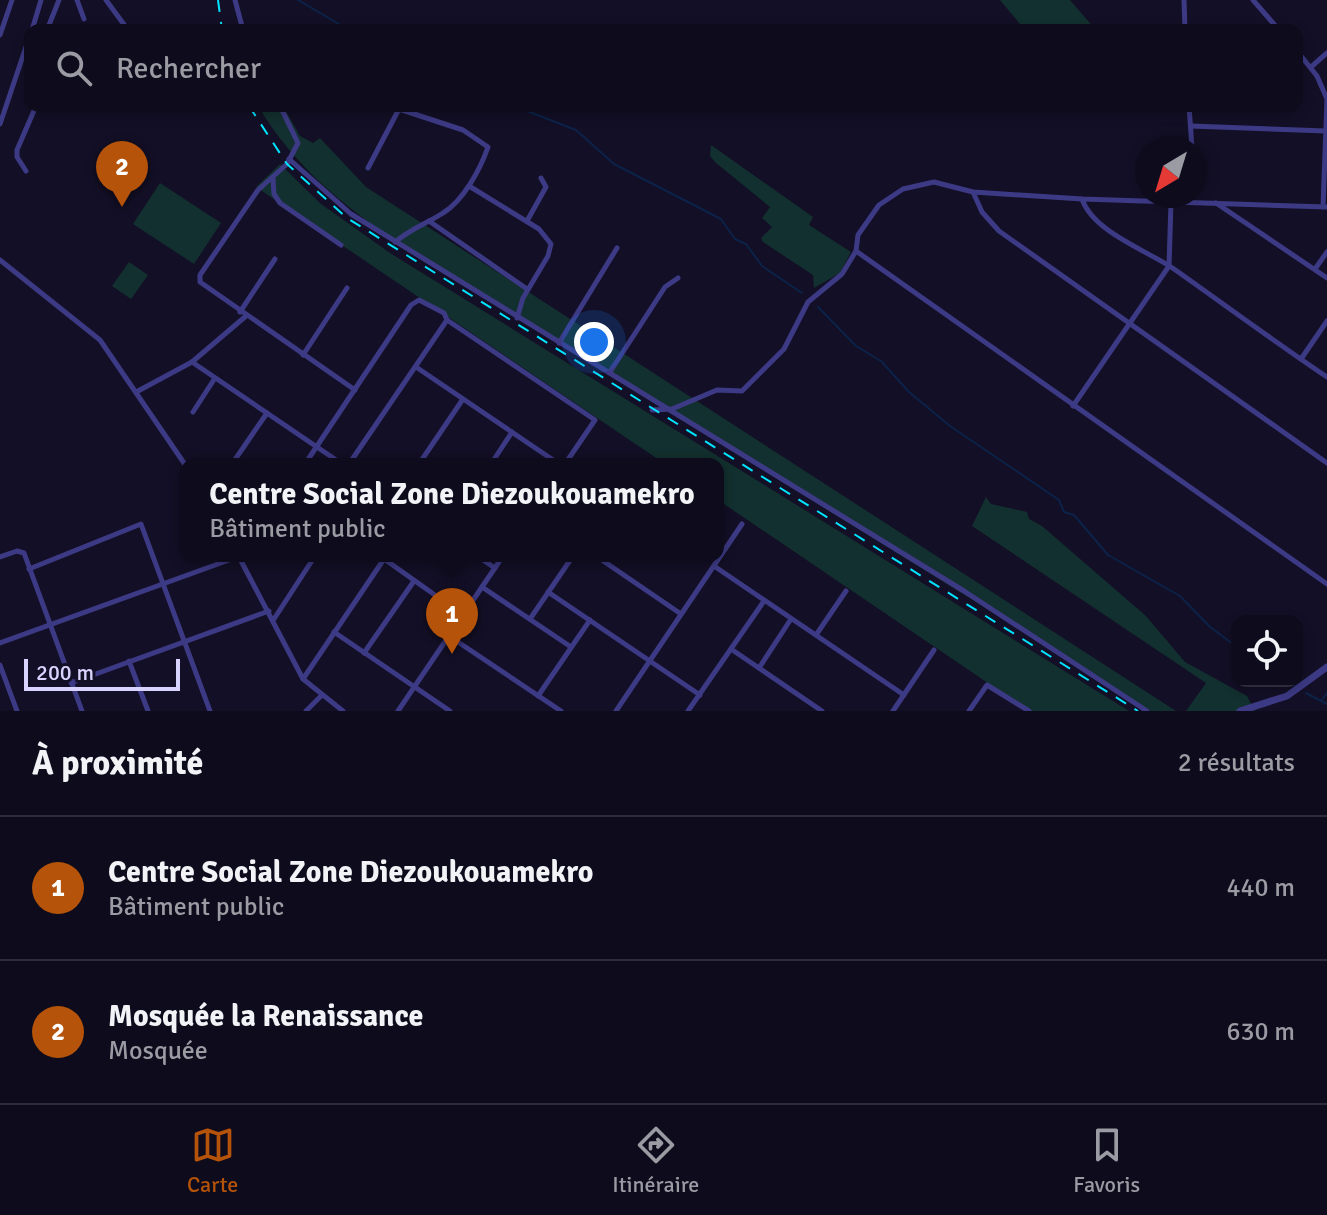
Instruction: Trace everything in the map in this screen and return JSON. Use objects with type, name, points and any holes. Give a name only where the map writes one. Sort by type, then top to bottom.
[{"type":"street","points":[[0,35],[12,0]]},
{"type":"street","points":[[34,24],[41,0]]},
{"type":"street","points":[[49,24],[59,0]]},
{"type":"street","points":[[77,0],[84,19]]},
{"type":"street","points":[[106,0],[124,24]]},
{"type":"street","points":[[235,0],[241,24]]},
{"type":"street","points":[[1184,0],[1185,24]]},
{"type":"street","points":[[1253,0],[1274,24]]},
{"type":"street","points":[[0,124],[24,53]]},
{"type":"street","points":[[1311,67],[1327,53]]},
{"type":"street","points":[[1207,201],[1325,207],[1327,99],[1311,67],[1303,58]]},
{"type":"street","points":[[26,171],[17,157],[17,150],[33,112]]},
{"type":"street","points":[[283,112],[298,143],[273,179],[258,190],[200,275],[205,288],[355,390]]},
{"type":"street","points":[[368,168],[397,112]]},
{"type":"street","points":[[395,242],[417,224],[445,212],[469,186],[487,152],[487,144],[463,130],[411,112]]},
{"type":"street","points":[[1190,112],[1191,136]]},
{"type":"street","points":[[1191,126],[1326,131]]},
{"type":"street","points":[[289,159],[329,197],[395,242],[672,409],[1056,649],[1147,711]]},
{"type":"street","points":[[527,221],[546,187],[541,178]]},
{"type":"street","points":[[273,179],[274,194],[280,203],[341,245]]},
{"type":"street","points":[[652,410],[672,409],[713,391],[742,391],[784,349],[808,302],[842,274],[856,251],[858,235],[879,205],[891,195],[934,182],[973,192],[1135,201]]},
{"type":"street","points":[[469,186],[527,221],[545,235],[551,248],[527,289],[517,318]]},
{"type":"street","points":[[973,192],[982,212],[999,231],[1327,463]]},
{"type":"street","points":[[1082,199],[1094,218],[1148,257],[1169,266],[1327,377]]},
{"type":"street","points":[[1215,203],[1264,239],[1327,278]]},
{"type":"street","points":[[1073,406],[1169,266],[1171,208]]},
{"type":"street","points":[[428,221],[527,289]]},
{"type":"street","points":[[559,343],[617,248]]},
{"type":"street","points":[[856,251],[1327,584]]},
{"type":"street","points":[[1315,269],[1327,252]]},
{"type":"street","points":[[138,391],[192,362],[243,314],[275,259]]},
{"type":"street","points":[[0,260],[100,340],[138,391],[181,458]]},
{"type":"street","points":[[610,372],[665,287],[678,278]]},
{"type":"street","points":[[303,355],[347,288]]},
{"type":"street","points":[[309,458],[414,301],[441,311],[447,320],[595,420],[569,458]]},
{"type":"street","points":[[353,458],[447,320]]},
{"type":"street","points":[[1301,359],[1327,321]]},
{"type":"street","points":[[192,362],[333,458]]},
{"type":"street","points":[[416,367],[550,458]]},
{"type":"street","points":[[193,412],[215,378]]},
{"type":"street","points":[[423,458],[463,399]]},
{"type":"street","points":[[236,458],[267,413]]},
{"type":"street","points":[[495,458],[512,432]]},
{"type":"street","points":[[29,569],[141,524],[210,711]]},
{"type":"street","points":[[724,551],[742,524]]},
{"type":"street","points":[[0,557],[21,551],[82,711]]},
{"type":"street","points":[[0,643],[223,562]]},
{"type":"street","points":[[242,562],[303,679],[343,711]]},
{"type":"street","points":[[274,619],[311,562]]},
{"type":"street","points":[[303,679],[379,562]]},
{"type":"street","points":[[388,562],[463,615]]},
{"type":"street","points":[[486,562],[495,568]]},
{"type":"street","points":[[398,711],[499,562]]},
{"type":"street","points":[[530,619],[569,562]]},
{"type":"street","points":[[605,562],[682,614]]},
{"type":"street","points":[[616,711],[717,562]]},
{"type":"street","points":[[714,566],[904,695]]},
{"type":"street","points":[[364,653],[414,581]]},
{"type":"street","points":[[482,587],[571,647]]},
{"type":"street","points":[[816,635],[846,591]]},
{"type":"street","points":[[548,592],[700,695]]},
{"type":"street","points":[[688,711],[764,601]]},
{"type":"street","points":[[71,683],[269,611]]},
{"type":"street","points":[[759,668],[791,619]]},
{"type":"street","points":[[538,696],[590,620]]},
{"type":"street","points":[[334,632],[450,711]]},
{"type":"street","points":[[449,636],[561,711]]},
{"type":"street","points":[[731,649],[822,711]]},
{"type":"street","points":[[893,711],[934,650]]},
{"type":"street","points":[[129,661],[148,711]]},
{"type":"street","points":[[0,665],[17,711]]},
{"type":"street","points":[[1240,711],[1287,696],[1327,667]]},
{"type":"street","points":[[969,711],[987,685],[1029,711]]},
{"type":"street","points":[[309,710],[321,696]]},
{"type":"green space","points":[[1000,0],[1070,0],[1091,24],[1020,24]]},
{"type":"green space","points":[[262,112],[286,112],[300,136],[313,143],[320,138],[366,187],[1176,711],[1151,711],[397,242],[320,182]]},
{"type":"green space","points":[[711,145],[813,217],[809,225],[851,252],[840,273],[814,288],[813,275],[763,242],[761,238],[772,227],[762,218],[770,207],[716,163],[710,156]]},
{"type":"green space","points":[[280,164],[321,204],[390,253],[721,458],[656,458],[256,187]]},
{"type":"green space","points":[[160,183],[221,223],[194,264],[133,224]]},
{"type":"green space","points":[[129,262],[148,275],[131,299],[112,286]]},
{"type":"green space","points":[[724,460],[1129,711],[1029,711],[724,504]]},
{"type":"green space","points":[[986,497],[991,504],[1027,512],[1029,519],[1042,526],[1146,616],[1185,662],[1247,696],[1255,711],[1186,711],[1206,683],[972,526]]},
{"type":"waterway","points":[[298,0],[339,24]]},
{"type":"waterway","points":[[530,112],[576,130],[614,164],[721,219],[735,239],[746,244],[762,266],[802,293]]},
{"type":"waterway","points":[[818,307],[856,346],[881,361],[909,392],[950,426],[1059,500],[1064,512],[1074,515],[1108,555],[1180,596],[1210,627],[1231,643]]},
{"type":"waterway","points":[[1306,693],[1327,704]]},
{"type":"waterway","points":[[1321,701],[1327,693]]},
{"type":"railway","points":[[218,0],[221,24]]},
{"type":"railway","points":[[253,112],[287,164],[347,218],[1138,711]]},
{"type":"place","name":"Mosquée la Renaissance","points":[[122,207]]},
{"type":"place","name":"Centre Social Zone Diezoukouamekro","points":[[452,654]]}]
